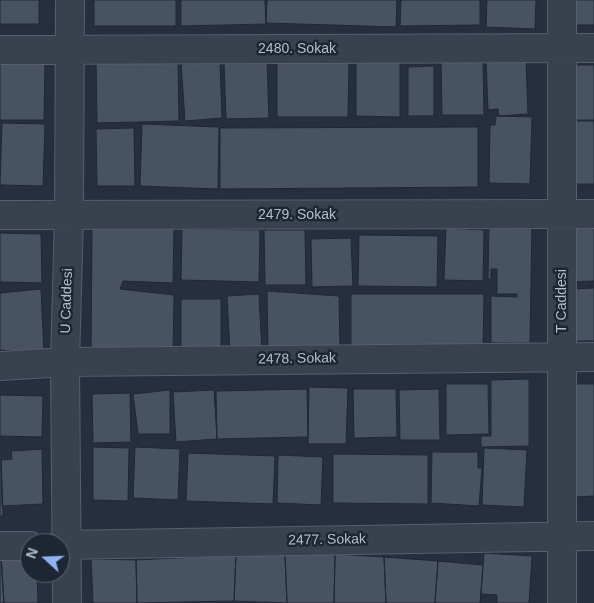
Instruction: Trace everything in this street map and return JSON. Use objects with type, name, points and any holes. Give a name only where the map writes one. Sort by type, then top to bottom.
[{"type":"street","name":"U Caddesi","points":[[63,533],[69,216],[70,0]]},
{"type":"street","name":"T Caddesi","points":[[562,0],[562,603]]},
{"type":"street","name":"2480. Sokak","points":[[0,50],[594,48]]},
{"type":"street","name":"2479. Sokak","points":[[0,215],[594,214]]},
{"type":"street","name":"2478. Sokak","points":[[0,366],[66,362],[594,356]]},
{"type":"street","name":"2477. Sokak","points":[[70,545],[594,536]]},
{"type":"street","points":[[0,546],[20,546]]},
{"type":"street","name":"U Caddesi","points":[[66,583],[67,603]]},
{"type":"building","points":[[0,0],[39,0],[39,24],[0,24]]},
{"type":"building","points":[[94,0],[176,0],[176,26],[94,26]]},
{"type":"building","points":[[181,0],[265,0],[266,24],[181,26]]},
{"type":"building","points":[[267,0],[397,0],[396,27],[266,23]]},
{"type":"building","points":[[401,0],[480,0],[480,25],[400,26]]},
{"type":"building","points":[[487,0],[536,0],[535,29],[486,27]]},
{"type":"building","points":[[571,0],[594,0],[594,25],[571,25]]},
{"type":"building","points":[[178,59],[179,121],[97,123],[96,61]]},
{"type":"building","points":[[526,59],[528,114],[499,116],[498,109],[488,110],[486,60]]},
{"type":"building","points":[[267,61],[269,118],[226,119],[224,62]]},
{"type":"building","points":[[483,61],[484,115],[442,115],[441,62]]},
{"type":"building","points":[[0,62],[45,64],[44,120],[0,120]]},
{"type":"building","points":[[220,62],[222,118],[185,121],[181,64]]},
{"type":"building","points":[[277,62],[349,62],[348,117],[277,117]]},
{"type":"building","points":[[356,62],[400,62],[400,117],[356,116]]},
{"type":"building","points":[[569,65],[594,65],[594,120],[569,120]]},
{"type":"building","points":[[434,66],[434,116],[408,116],[408,67]]},
{"type":"building","points":[[496,116],[532,117],[530,184],[489,183],[490,125],[495,125]]},
{"type":"building","points":[[572,121],[594,121],[594,184],[572,184]]},
{"type":"building","points":[[2,123],[45,124],[43,186],[0,185]]},
{"type":"building","points":[[142,124],[219,127],[218,189],[140,186]]},
{"type":"building","points":[[478,127],[478,187],[220,189],[220,128]]},
{"type":"building","points":[[134,128],[135,186],[97,186],[96,129]]},
{"type":"building","points":[[489,220],[532,221],[530,343],[491,343],[491,296],[517,297],[517,294],[497,294],[497,269],[491,269],[491,279],[488,279]]},
{"type":"building","points":[[571,221],[594,221],[594,281],[571,282]]},
{"type":"building","points":[[92,227],[174,227],[173,283],[123,281],[120,289],[174,295],[173,353],[91,352]]},
{"type":"building","points":[[446,228],[484,230],[483,281],[444,280]]},
{"type":"building","points":[[182,229],[260,230],[259,282],[181,280]]},
{"type":"building","points":[[264,230],[305,230],[306,285],[265,285]]},
{"type":"building","points":[[0,233],[41,234],[42,283],[0,282]]},
{"type":"building","points":[[359,235],[438,236],[437,287],[358,286]]},
{"type":"building","points":[[351,238],[353,286],[312,287],[311,239]]},
{"type":"building","points":[[594,288],[594,341],[572,341],[572,289]]},
{"type":"building","points":[[41,289],[44,353],[0,350],[0,293]]},
{"type":"building","points":[[267,291],[339,296],[340,349],[268,352]]},
{"type":"building","points":[[259,294],[262,352],[230,354],[227,296]]},
{"type":"building","points":[[351,294],[484,294],[483,348],[351,348]]},
{"type":"building","points":[[181,299],[221,299],[221,353],[181,353]]},
{"type":"building","points":[[529,379],[529,446],[481,447],[481,436],[491,436],[491,380]]},
{"type":"building","points":[[446,384],[488,384],[489,434],[446,435]]},
{"type":"building","points":[[571,384],[594,384],[594,496],[576,497]]},
{"type":"building","points":[[309,387],[348,388],[346,444],[308,444]]},
{"type":"building","points":[[307,389],[308,437],[217,439],[216,391]]},
{"type":"building","points":[[353,389],[396,389],[397,437],[354,438]]},
{"type":"building","points":[[439,389],[440,440],[400,440],[399,390]]},
{"type":"building","points":[[170,390],[170,434],[138,434],[133,394]]},
{"type":"building","points":[[214,390],[217,439],[176,442],[173,392]]},
{"type":"building","points":[[130,393],[131,442],[93,443],[92,394]]},
{"type":"building","points":[[0,395],[43,396],[42,437],[0,436]]},
{"type":"building","points":[[93,447],[129,448],[128,501],[93,500]]},
{"type":"building","points":[[135,447],[180,449],[178,500],[133,498]]},
{"type":"building","points":[[484,448],[527,450],[524,507],[482,505]]},
{"type":"building","points":[[42,449],[43,504],[2,506],[1,460],[12,459],[11,451]]},
{"type":"building","points":[[432,452],[478,452],[478,468],[482,468],[479,506],[431,503]]},
{"type":"building","points":[[1,453],[3,516],[0,516]]},
{"type":"building","points":[[188,453],[275,456],[273,504],[186,501]]},
{"type":"building","points":[[333,454],[428,455],[428,504],[333,503]]},
{"type":"building","points":[[278,455],[323,457],[321,505],[277,503]]},
{"type":"building","points":[[484,553],[532,556],[529,603],[497,603],[497,595],[481,594]]},
{"type":"building","points":[[335,554],[334,603],[287,603],[285,555]]},
{"type":"building","points":[[335,554],[384,557],[386,603],[334,603]]},
{"type":"building","points":[[1,555],[4,603],[0,603]]},
{"type":"building","points":[[1,555],[20,555],[20,583],[37,583],[38,603],[4,603]]},
{"type":"building","points":[[236,555],[234,601],[137,603],[136,560]]},
{"type":"building","points":[[236,555],[285,555],[287,603],[234,601]]},
{"type":"building","points":[[384,557],[438,561],[435,603],[386,603]]},
{"type":"building","points":[[91,559],[136,560],[137,603],[93,603]]},
{"type":"building","points":[[438,561],[483,565],[480,603],[435,603]]}]
